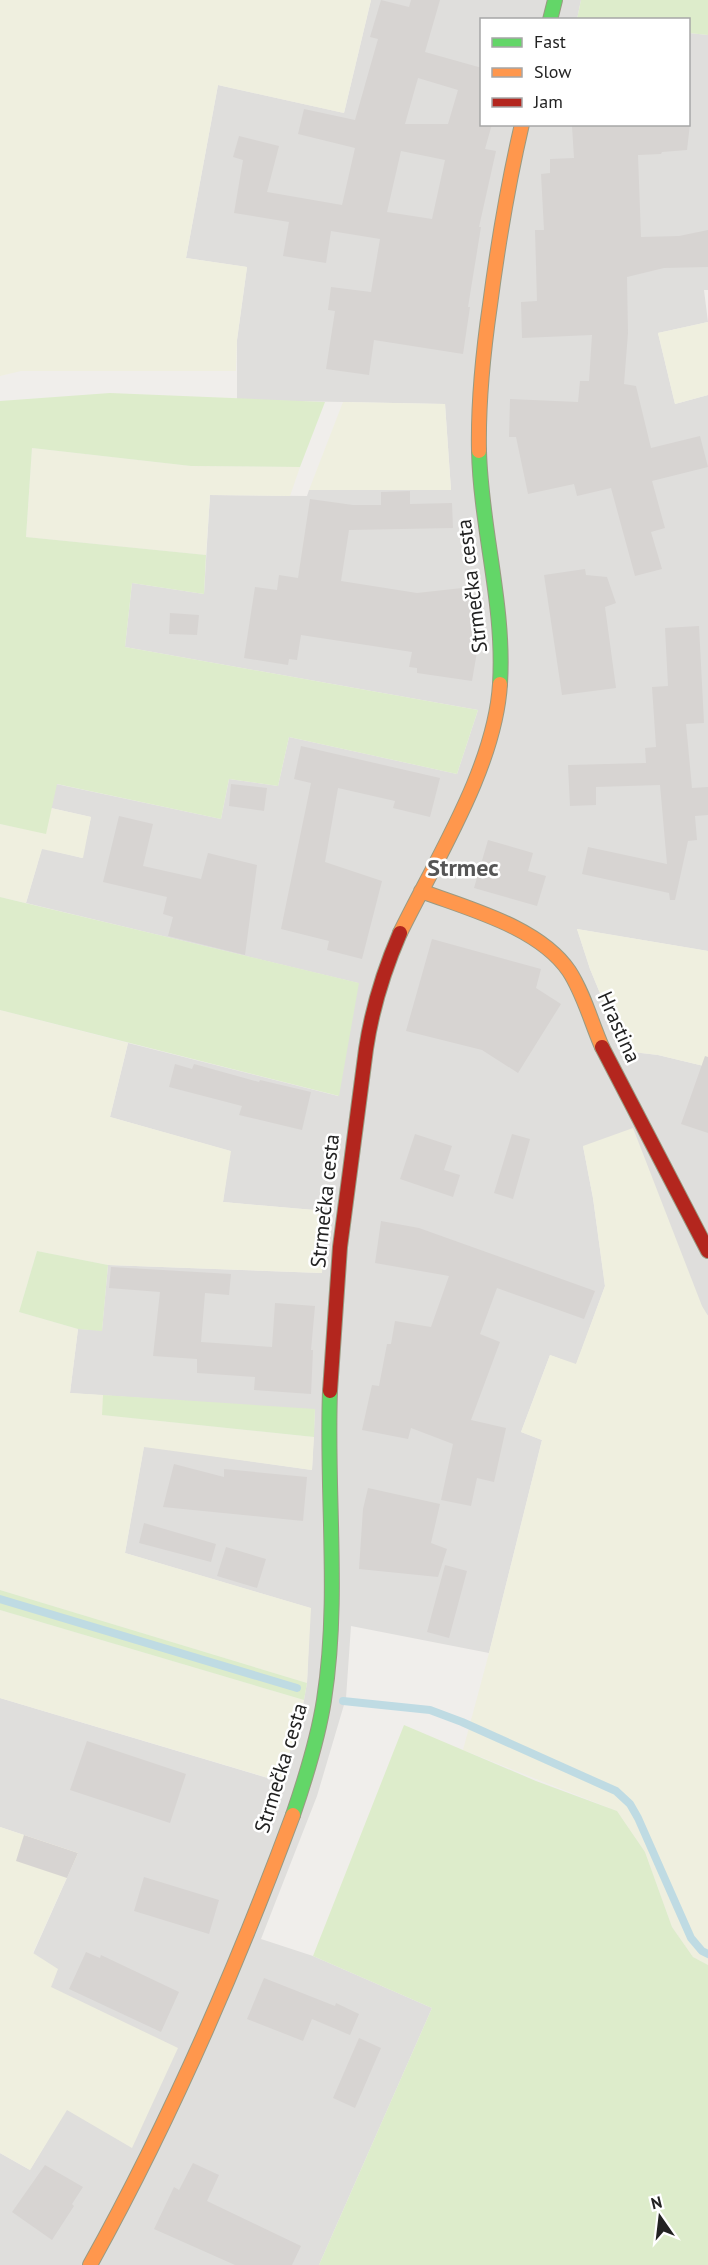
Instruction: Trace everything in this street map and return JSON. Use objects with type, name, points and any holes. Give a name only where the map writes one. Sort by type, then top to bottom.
[{"type":"street","points":[[550,18],[555,0]]},
{"type":"street","name":"Strmečka cesta","points":[[90,2265],[199,2046],[266,1884],[312,1752],[323,1708],[328,1672],[330,1386],[334,1316],[347,1171],[371,1018],[393,950],[464,804],[488,743],[500,690],[502,634],[498,595],[487,534],[479,458],[480,390],[494,268],[522,126]]},
{"type":"street","name":"Hrastina","points":[[421,891],[523,932],[550,950],[566,968],[584,998],[604,1051],[708,1251]]},
{"type":"shaded area","points":[[371,0],[581,0],[577,18],[480,18],[480,126],[690,126],[690,33],[708,35],[708,290],[704,290],[708,322],[658,333],[675,404],[708,395],[708,951],[577,929],[590,969],[624,1051],[658,1055],[708,1067],[708,1316],[583,1146],[593,1198],[605,1286],[576,1365],[550,1355],[521,1432],[542,1440],[489,1653],[351,1626],[346,1698],[317,1796],[261,1939],[313,1956],[432,2008],[319,2265],[0,2265],[0,2153],[30,2170],[66,2109],[51,1987],[33,1954],[78,1853],[0,1827],[0,1698],[281,1782],[307,1683],[310,1608],[125,1553],[144,1446],[312,1470],[315,1410],[70,1393],[78,1329],[102,1330],[108,1265],[321,1273],[325,1211],[223,1202],[230,1151],[110,1117],[128,1043],[338,1096],[358,983],[26,903],[42,848],[82,858],[91,817],[51,808],[56,784],[221,819],[229,779],[278,786],[289,737],[457,774],[478,710],[125,647],[132,583],[204,594],[210,495],[307,496],[309,490],[451,490],[445,404],[237,400],[237,340],[247,267],[186,258],[218,85],[344,113]]},
{"type":"green space","points":[[0,0],[371,0],[344,113],[218,85],[186,258],[247,267],[237,340],[236,371],[21,371],[0,376]]},
{"type":"green space","points":[[581,0],[708,0],[708,35],[690,33],[690,18],[577,18]]},
{"type":"green space","points":[[708,322],[708,395],[675,404],[658,333]]},
{"type":"green space","points":[[110,393],[325,402],[300,467],[191,466],[32,448],[26,537],[206,555],[204,594],[132,583],[125,647],[478,710],[457,774],[289,737],[278,786],[229,779],[221,819],[57,784],[46,834],[0,824],[0,401]]},
{"type":"green space","points":[[343,402],[445,404],[451,490],[309,490]]},
{"type":"green space","points":[[32,448],[191,466],[300,467],[290,496],[210,495],[206,555],[26,537]]},
{"type":"green space","points":[[51,808],[91,817],[83,858],[42,849],[26,903],[0,897],[0,824],[45,833]]},
{"type":"green space","points":[[0,897],[359,983],[339,1096],[0,1010]]},
{"type":"green space","points":[[577,929],[708,951],[708,1067],[658,1055],[624,1051],[590,969]]},
{"type":"green space","points":[[0,1010],[128,1043],[110,1117],[231,1151],[223,1202],[326,1211],[322,1273],[108,1265],[37,1251],[19,1312],[78,1329],[70,1393],[103,1395],[103,1415],[314,1437],[312,1470],[144,1447],[125,1553],[311,1608],[307,1683],[0,1590]]},
{"type":"green space","points":[[633,1128],[702,1306],[708,1316],[708,1965],[693,1957],[672,1927],[645,1852],[617,1811],[463,1750],[542,1440],[521,1432],[550,1355],[576,1364],[605,1286],[593,1198],[583,1146]]},
{"type":"green space","points":[[37,1251],[108,1265],[102,1331],[78,1329],[19,1312]]},
{"type":"green space","points":[[103,1395],[315,1409],[314,1437],[102,1415]]},
{"type":"green space","points":[[0,1590],[307,1683],[304,1700],[0,1610]]},
{"type":"green space","points":[[0,1610],[304,1700],[282,1782],[0,1698]]},
{"type":"green space","points":[[404,1725],[536,1781],[617,1811],[645,1852],[672,1927],[693,1957],[708,1965],[708,2265],[319,2265],[432,2008],[313,1956]]},
{"type":"green space","points":[[0,1827],[78,1853],[33,1953],[58,1969],[51,1987],[178,2048],[132,2148],[67,2110],[30,2170],[0,2153]]},
{"type":"building","points":[[381,0],[409,7],[411,0],[440,0],[425,52],[480,67],[480,126],[491,126],[485,149],[496,151],[479,227],[481,227],[463,354],[374,340],[369,375],[326,369],[335,311],[328,310],[331,287],[371,292],[380,239],[331,231],[326,263],[283,256],[289,222],[234,213],[243,160],[233,157],[239,136],[279,146],[267,192],[342,205],[355,148],[298,134],[304,109],[355,120],[378,39],[370,37]],"holes":[[[418,78],[458,90],[448,124],[405,124]],[[401,151],[445,160],[432,219],[387,212]]]},
{"type":"building","points":[[572,126],[690,126],[687,150],[638,155],[641,237],[679,236],[708,230],[708,267],[664,268],[627,277],[628,333],[624,384],[636,386],[651,448],[700,436],[708,467],[652,481],[665,528],[651,532],[662,569],[635,576],[611,488],[577,496],[574,484],[528,494],[516,437],[509,437],[510,399],[578,402],[580,381],[589,381],[592,335],[522,338],[521,302],[537,301],[535,230],[544,230],[541,174],[550,173],[550,159],[574,158]]},
{"type":"building","points":[[410,491],[410,504],[452,503],[453,528],[349,530],[341,581],[417,593],[471,587],[478,646],[472,681],[417,673],[417,668],[409,667],[412,652],[301,635],[297,660],[289,659],[288,665],[244,658],[255,587],[277,590],[279,575],[298,578],[310,499],[353,505],[381,505],[381,492]]},
{"type":"building","points":[[585,569],[586,575],[607,577],[616,603],[605,607],[616,688],[562,695],[544,575]]},
{"type":"building","points":[[170,613],[199,615],[197,635],[169,634]]},
{"type":"building","points":[[699,626],[704,723],[686,724],[692,788],[708,787],[708,815],[695,816],[697,840],[688,841],[675,900],[670,900],[669,893],[582,874],[588,847],[667,864],[660,785],[596,787],[596,805],[570,806],[568,765],[646,763],[645,748],[656,747],[652,687],[668,686],[665,628]]},
{"type":"building","points":[[301,746],[440,778],[430,817],[393,808],[395,801],[338,788],[325,862],[382,881],[362,959],[327,950],[329,941],[281,929],[311,783],[294,779]]},
{"type":"building","points":[[231,784],[267,788],[264,811],[229,806]]},
{"type":"building","points":[[119,816],[153,824],[143,866],[201,879],[208,853],[257,865],[245,955],[168,936],[173,917],[163,914],[167,897],[103,882]]},
{"type":"building","points":[[488,840],[533,853],[528,871],[546,876],[537,906],[474,888]]},
{"type":"building","points":[[432,939],[541,969],[536,988],[561,1004],[518,1073],[482,1050],[406,1031]]},
{"type":"building","points":[[705,1056],[708,1057],[708,1133],[681,1124]]},
{"type":"building","points":[[175,1064],[192,1069],[194,1064],[259,1082],[260,1080],[311,1092],[302,1130],[239,1115],[242,1106],[169,1087]]},
{"type":"building","points":[[415,1134],[452,1146],[444,1170],[460,1175],[453,1197],[400,1179]]},
{"type":"building","points":[[512,1134],[530,1139],[513,1199],[494,1193]]},
{"type":"building","points":[[381,1221],[419,1228],[595,1291],[584,1319],[497,1288],[480,1334],[500,1342],[471,1420],[506,1428],[494,1482],[477,1478],[471,1506],[441,1500],[453,1444],[411,1428],[408,1439],[362,1430],[372,1385],[379,1386],[387,1344],[391,1344],[395,1321],[431,1327],[449,1276],[375,1263]]},
{"type":"building","points":[[111,1267],[231,1274],[229,1295],[205,1293],[201,1342],[272,1347],[275,1303],[315,1306],[311,1350],[313,1350],[311,1394],[254,1390],[255,1377],[197,1373],[197,1359],[153,1356],[160,1292],[109,1288]]},
{"type":"building","points":[[174,1464],[224,1477],[224,1469],[307,1477],[303,1521],[163,1507]]},
{"type":"building","points":[[368,1488],[440,1504],[431,1543],[447,1549],[438,1577],[359,1569],[363,1509]]},
{"type":"building","points":[[144,1523],[216,1544],[211,1562],[139,1543]]},
{"type":"building","points":[[226,1547],[266,1559],[257,1588],[217,1576]]},
{"type":"building","points":[[445,1565],[467,1571],[449,1638],[427,1632]]},
{"type":"building","points":[[87,1741],[186,1774],[170,1823],[70,1790]]},
{"type":"building","points":[[24,1835],[78,1853],[67,1878],[16,1861]]},
{"type":"building","points":[[144,1877],[219,1900],[209,1934],[134,1911]]},
{"type":"building","points":[[86,1952],[100,1958],[101,1955],[179,1992],[161,2032],[69,1989]]},
{"type":"building","points":[[264,1978],[335,2006],[336,2003],[359,2014],[350,2035],[312,2019],[303,2041],[247,2019]]},
{"type":"building","points":[[359,2038],[381,2048],[355,2108],[333,2098]]},
{"type":"building","points":[[193,2163],[219,2175],[207,2201],[301,2246],[292,2265],[235,2265],[154,2229],[174,2187],[179,2190]]},
{"type":"building","points":[[45,2165],[83,2187],[72,2204],[74,2206],[52,2240],[12,2212]]},
{"type":"waterway","points":[[0,1599],[297,1688]]},
{"type":"waterway","points":[[343,1701],[430,1710],[616,1791],[630,1804],[638,1818],[691,1938],[702,1951],[708,1954]]},
{"type":"traffic: fast","points":[[550,18],[555,0]]},
{"type":"traffic: fast","points":[[479,451],[499,625],[500,684]]},
{"type":"traffic: fast","points":[[293,1815],[318,1729],[329,1662],[332,1585],[330,1391]]},
{"type":"traffic: slow","points":[[479,451],[480,396],[487,323],[496,259],[522,126]]},
{"type":"traffic: slow","points":[[400,933],[476,780],[496,715],[500,684]]},
{"type":"traffic: slow","points":[[421,891],[502,921],[540,942],[569,971],[579,989],[602,1047]]},
{"type":"traffic: slow","points":[[90,2265],[147,2156],[200,2044],[293,1815]]},
{"type":"traffic: jam","points":[[330,1391],[340,1247],[366,1049],[379,990],[400,933]]},
{"type":"traffic: jam","points":[[602,1047],[708,1251]]},
{"type":"district","name":"Strmec","points":[[463,868]]}]
